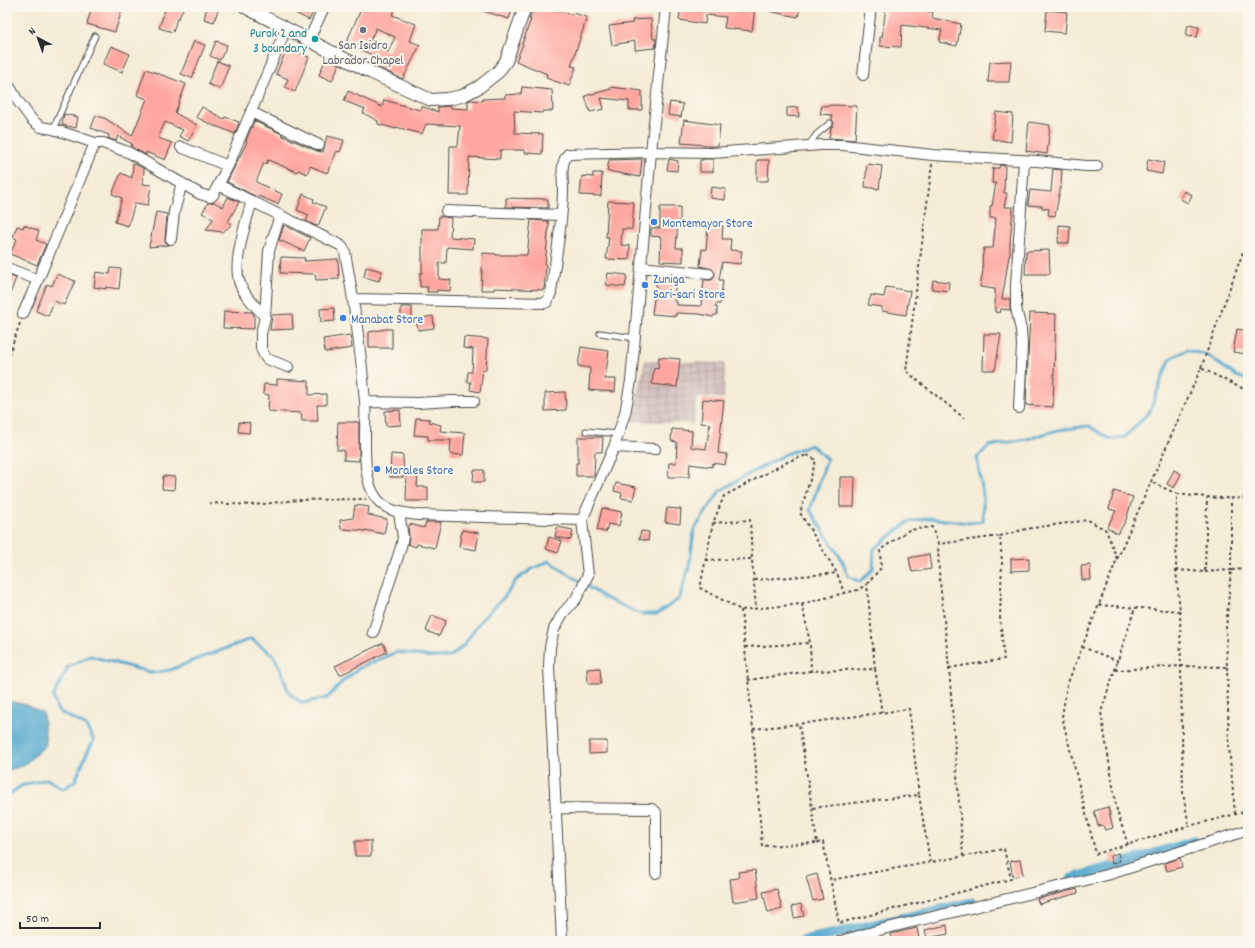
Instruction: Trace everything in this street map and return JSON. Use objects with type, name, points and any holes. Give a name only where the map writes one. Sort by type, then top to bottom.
[{"type":"street","points":[[309,40],[324,7]]},
{"type":"street","points":[[249,8],[286,29],[372,73],[431,100],[462,96],[479,87],[498,72],[506,61],[525,7]]},
{"type":"street","points":[[562,941],[549,666],[550,647],[554,629],[563,613],[576,599],[588,575],[582,520],[619,434],[625,413],[631,381],[651,152],[666,7]]},
{"type":"street","points":[[863,75],[871,7]]},
{"type":"street","points":[[7,82],[18,101],[32,120],[41,127],[53,129],[95,143],[104,143],[130,153],[200,194],[210,197],[219,185],[228,166],[286,29]]},
{"type":"street","points":[[252,112],[298,137],[319,145]]},
{"type":"street","points":[[23,314],[95,143]]},
{"type":"street","points":[[354,299],[547,302],[551,292],[563,197],[563,163],[568,154],[651,152],[712,154],[807,146],[843,145],[933,155],[1097,166]]},
{"type":"street","points":[[181,147],[228,166]]},
{"type":"street","points":[[1019,408],[1022,345],[1021,330],[1016,308],[1016,286],[1024,161]]},
{"type":"street","points":[[171,239],[174,212],[182,183]]},
{"type":"street","points":[[219,185],[340,244],[344,248],[354,299],[365,402],[365,455],[368,483],[377,500],[388,508],[400,513],[418,515],[582,520]]},
{"type":"street","points":[[252,202],[244,226],[239,256],[238,275],[242,289],[265,317]]},
{"type":"street","points":[[446,211],[561,214]]},
{"type":"street","points":[[280,215],[269,251],[265,317],[261,334],[261,348],[268,359],[288,367]]},
{"type":"street","points":[[641,267],[709,274]]},
{"type":"street","points":[[7,268],[38,280]]},
{"type":"street","points":[[365,402],[418,403],[474,401]]},
{"type":"street","points":[[614,447],[655,449]]},
{"type":"street","points":[[373,632],[401,547],[403,537],[400,513]]},
{"type":"street","points":[[556,808],[652,809],[656,812],[656,873]]},
{"type":"street","points":[[841,941],[883,929],[1107,875],[1248,830]]},
{"type":"lane","points":[[53,129],[95,36]]},
{"type":"lane","points":[[807,146],[816,135],[830,123]]},
{"type":"lane","points":[[600,333],[635,338]]},
{"type":"lane","points":[[586,431],[619,434]]},
{"type":"path","points":[[933,155],[906,371],[964,418]]},
{"type":"path","points":[[1248,238],[1201,368],[1117,559],[1067,685],[1062,717],[1096,854],[1189,826],[1248,811]]},
{"type":"path","points":[[7,360],[23,314]]},
{"type":"path","points":[[1201,368],[1248,390]]},
{"type":"path","points":[[844,593],[838,573],[800,513],[816,460],[808,455],[788,461],[724,496],[712,523],[700,588],[741,610],[802,604],[858,590],[867,584],[881,568],[880,550],[909,530],[932,527],[938,544],[939,572],[950,668],[963,856]]},
{"type":"path","points":[[1151,482],[1177,494],[1207,498],[1248,498]]},
{"type":"path","points":[[1177,494],[1176,570],[1180,611],[1182,666],[1183,793],[1189,826]]},
{"type":"path","points":[[1205,572],[1207,498]]},
{"type":"path","points":[[1231,499],[1231,570],[1226,629],[1229,746],[1235,814]]},
{"type":"path","points":[[208,503],[254,505],[297,500],[377,500]]},
{"type":"path","points":[[712,523],[750,520],[756,608]]},
{"type":"path","points":[[938,544],[1000,536],[1026,529],[1088,520],[1106,530],[1117,559]]},
{"type":"path","points":[[950,668],[1004,659],[1000,617],[1002,563],[1000,536]]},
{"type":"path","points":[[706,560],[752,559]]},
{"type":"path","points":[[1176,570],[1205,572],[1248,569]]},
{"type":"path","points":[[754,580],[838,573]]},
{"type":"path","points":[[867,584],[875,669],[882,713]]},
{"type":"path","points":[[802,604],[810,643],[811,671]]},
{"type":"path","points":[[1099,605],[1180,611]]},
{"type":"path","points":[[1128,845],[1117,810],[1101,712],[1135,608]]},
{"type":"path","points":[[741,610],[753,729],[762,846],[823,842],[839,923],[1011,879],[1004,849],[831,880]]},
{"type":"path","points":[[744,647],[810,643]]},
{"type":"path","points":[[1082,647],[1118,661]]},
{"type":"path","points":[[1115,670],[1182,666],[1227,667]]},
{"type":"path","points":[[748,680],[811,671],[875,669]]},
{"type":"path","points":[[753,729],[909,709],[919,795],[930,862]]},
{"type":"path","points":[[799,724],[817,843]]},
{"type":"path","points":[[812,808],[919,795]]},
{"type":"shaded area","points":[[645,360],[725,363],[724,399],[697,397],[694,424],[632,421]]},
{"type":"water","points":[[7,701],[24,704],[43,713],[46,745],[24,765],[7,771]]},
{"type":"building","points":[[92,7],[123,7],[115,32],[87,24]]},
{"type":"building","points":[[166,7],[184,7],[178,19],[177,18],[173,32],[159,28]]},
{"type":"building","points":[[207,7],[218,10],[214,22],[204,19]]},
{"type":"building","points":[[283,7],[316,7],[309,20]]},
{"type":"building","points":[[362,7],[396,7],[392,15],[416,24],[410,41],[420,45],[403,79],[368,63],[372,55],[346,43]],"holes":[[[376,28],[395,37],[388,52],[369,43]]]},
{"type":"building","points":[[477,7],[513,7],[509,19],[477,9]]},
{"type":"building","points":[[534,7],[550,7],[572,15],[573,13],[587,17],[571,66],[576,67],[569,86],[546,78],[547,74],[516,61],[523,44],[531,19],[529,19]]},
{"type":"building","points":[[681,7],[725,7],[725,9],[742,11],[743,7],[755,7],[752,31],[724,28],[726,17],[706,15],[705,24],[679,20]]},
{"type":"building","points":[[769,7],[800,7],[798,17],[768,11]]},
{"type":"building","points":[[886,7],[905,7],[904,8],[933,12],[932,18],[961,24],[957,46],[939,42],[942,30],[902,25],[901,47],[880,46],[880,37],[882,37]]},
{"type":"building","points":[[1047,10],[1067,12],[1065,33],[1045,31]]},
{"type":"building","points":[[651,19],[653,39],[656,39],[655,48],[635,50],[635,41],[612,45],[609,26],[633,23],[632,20]]},
{"type":"building","points":[[1188,25],[1199,27],[1197,37],[1186,36]]},
{"type":"building","points":[[194,41],[205,45],[192,78],[181,74]]},
{"type":"building","points":[[216,41],[227,45],[220,60],[210,56]]},
{"type":"building","points":[[111,46],[130,54],[122,72],[103,64]]},
{"type":"building","points":[[287,48],[309,57],[295,92],[285,87],[288,79],[276,74]]},
{"type":"building","points":[[326,58],[339,64],[332,81],[319,75]]},
{"type":"building","points":[[217,61],[229,66],[220,89],[208,84]]},
{"type":"building","points":[[1011,61],[1009,82],[988,82],[990,62]]},
{"type":"building","points":[[146,69],[186,84],[175,113],[197,125],[188,141],[179,136],[183,130],[165,122],[158,138],[172,143],[165,160],[146,152],[146,155],[131,147],[132,144],[118,136],[116,141],[108,138],[109,135],[91,128],[96,115],[106,119],[132,136],[147,99],[137,95]]},
{"type":"building","points":[[522,87],[552,90],[553,111],[543,111],[542,113],[514,111],[515,133],[543,134],[542,154],[525,153],[525,150],[500,150],[500,159],[469,157],[468,195],[449,195],[450,146],[458,146],[460,126],[426,124],[422,134],[396,127],[396,129],[378,124],[378,121],[363,113],[365,109],[344,101],[348,91],[382,107],[384,100],[420,110],[421,106],[438,112],[438,107],[451,106],[451,108],[468,109],[468,101],[471,100],[483,101],[483,99],[505,98],[505,95],[521,94]]},
{"type":"building","points":[[611,87],[642,91],[642,110],[629,110],[629,101],[601,98],[604,109],[590,112],[585,96],[611,89]]},
{"type":"building","points":[[670,102],[683,104],[681,117],[668,115]]},
{"type":"building","points":[[822,106],[857,106],[855,140],[829,138],[831,128],[834,124],[832,115],[820,114]]},
{"type":"building","points":[[202,107],[224,119],[225,117],[239,122],[235,134],[196,117]]},
{"type":"building","points":[[798,107],[799,117],[787,116],[787,108]]},
{"type":"building","points":[[996,112],[1013,114],[1011,142],[992,139]]},
{"type":"building","points":[[64,114],[78,117],[76,128],[62,125]]},
{"type":"building","points":[[684,120],[720,125],[718,146],[681,143]]},
{"type":"building","points":[[254,121],[317,151],[323,152],[327,136],[344,140],[340,152],[337,151],[327,173],[310,166],[307,174],[298,170],[297,172],[268,160],[266,164],[264,163],[256,182],[282,194],[278,204],[258,196],[257,197],[227,182],[247,142],[246,141]]},
{"type":"building","points":[[1029,122],[1050,125],[1047,154],[1026,151]]},
{"type":"building","points":[[642,159],[640,177],[607,171],[609,160]]},
{"type":"building","points":[[669,159],[678,161],[677,171],[667,170]]},
{"type":"building","points":[[713,159],[713,172],[700,172],[700,160]]},
{"type":"building","points":[[1148,159],[1164,162],[1162,174],[1146,171]]},
{"type":"building","points":[[757,160],[769,160],[768,181],[757,181]]},
{"type":"building","points":[[133,163],[144,169],[143,184],[151,185],[148,205],[135,203],[128,226],[115,222],[122,198],[112,194],[121,173],[132,178]]},
{"type":"building","points":[[867,164],[882,166],[879,189],[865,187]]},
{"type":"building","points":[[1000,165],[1005,166],[1004,193],[1007,193],[1004,207],[1013,207],[1010,256],[1002,299],[1010,299],[1010,310],[1001,309],[1000,313],[995,312],[995,289],[980,287],[983,271],[982,259],[984,248],[993,248],[996,218],[990,218],[990,206],[992,206],[996,183],[992,183],[993,168],[999,168]]},
{"type":"building","points":[[1053,169],[1062,170],[1061,185],[1055,216],[1048,215],[1049,209],[1042,208],[1042,206],[1028,205],[1030,190],[1051,192]]},
{"type":"building","points":[[593,173],[602,173],[601,196],[580,195],[582,176],[593,177]]},
{"type":"building","points":[[711,187],[726,189],[725,200],[710,198]]},
{"type":"building","points":[[1184,191],[1192,195],[1188,203],[1180,199]]},
{"type":"building","points":[[303,194],[314,199],[313,202],[326,207],[318,226],[306,221],[309,215],[297,210]]},
{"type":"building","points":[[228,197],[239,202],[228,222],[232,224],[223,232],[206,230],[213,219],[202,213],[208,203],[214,202],[223,207]]},
{"type":"building","points":[[506,198],[548,199],[548,208],[506,207]]},
{"type":"building","points":[[608,201],[634,202],[632,229],[622,229],[621,245],[630,246],[629,260],[606,259],[609,237],[606,237]]},
{"type":"building","points":[[660,207],[680,207],[680,221],[678,221],[676,248],[683,248],[683,262],[660,261],[661,237],[651,236],[651,228],[660,228]]},
{"type":"building","points":[[156,212],[167,214],[165,242],[169,245],[149,247]]},
{"type":"building","points":[[439,216],[451,218],[450,237],[474,239],[473,249],[447,247],[446,263],[439,263],[439,279],[451,280],[450,291],[437,290],[437,292],[427,292],[428,287],[420,287],[420,273],[422,273],[422,229],[438,229]]},
{"type":"building","points":[[531,220],[548,221],[549,223],[544,290],[494,288],[494,290],[481,290],[483,253],[496,255],[527,255]]},
{"type":"building","points":[[24,225],[39,231],[36,240],[46,244],[37,265],[10,254],[17,239],[13,237],[17,226],[23,228]]},
{"type":"building","points":[[284,225],[310,238],[304,251],[279,240]]},
{"type":"building","points":[[708,225],[723,226],[722,239],[731,239],[730,250],[742,251],[740,264],[722,262],[719,280],[723,280],[720,304],[716,304],[715,307],[717,307],[717,315],[714,315],[713,317],[699,314],[676,313],[676,316],[652,314],[657,278],[676,279],[674,301],[677,302],[677,305],[701,306],[704,280],[712,280],[715,274],[712,269],[700,266],[702,249],[706,250]]},
{"type":"building","points":[[1059,225],[1070,226],[1069,243],[1058,243]]},
{"type":"building","points":[[1049,250],[1050,274],[1025,274],[1026,251]]},
{"type":"building","points":[[281,257],[305,258],[304,261],[338,259],[339,279],[316,280],[315,274],[280,273]]},
{"type":"building","points":[[366,267],[382,271],[379,281],[364,277]]},
{"type":"building","points":[[111,268],[121,269],[119,289],[94,287],[96,272],[110,274]]},
{"type":"building","points":[[608,273],[627,275],[625,287],[606,285]]},
{"type":"building","points":[[57,274],[75,281],[64,305],[54,301],[48,316],[36,311],[47,284],[52,286]]},
{"type":"building","points":[[7,275],[16,278],[8,299],[7,299]]},
{"type":"building","points":[[933,280],[949,282],[948,291],[932,289]]},
{"type":"building","points":[[886,287],[910,291],[906,315],[882,311],[882,307],[868,305],[871,295],[884,297]]},
{"type":"building","points":[[401,307],[412,307],[412,318],[401,318]]},
{"type":"building","points":[[334,308],[335,321],[321,322],[320,309]]},
{"type":"building","points":[[224,311],[252,312],[254,315],[254,329],[223,328]]},
{"type":"building","points":[[1030,313],[1056,314],[1053,407],[1026,405]]},
{"type":"building","points":[[292,314],[293,329],[270,330],[272,315]]},
{"type":"building","points":[[433,316],[434,328],[418,330],[416,319]]},
{"type":"building","points":[[392,329],[392,348],[369,348],[369,332]]},
{"type":"building","points":[[1237,329],[1248,331],[1248,354],[1233,352]]},
{"type":"building","points":[[984,334],[1001,334],[995,370],[983,370]]},
{"type":"building","points":[[350,335],[352,348],[325,352],[323,339]]},
{"type":"building","points":[[464,337],[488,339],[486,370],[483,370],[480,392],[470,390],[471,382],[467,382],[468,372],[472,372],[473,349],[463,348]]},
{"type":"building","points":[[581,347],[609,351],[605,379],[616,379],[615,392],[589,390],[590,368],[578,366]]},
{"type":"building","points":[[659,357],[680,359],[677,387],[652,384],[654,368],[658,369]]},
{"type":"building","points":[[277,379],[309,381],[309,395],[326,394],[326,405],[317,405],[318,421],[302,421],[301,413],[268,411],[269,395],[263,394],[264,384],[277,385]]},
{"type":"building","points":[[565,392],[566,410],[545,411],[545,393]]},
{"type":"building","points":[[703,399],[724,401],[718,453],[727,454],[725,465],[713,463],[712,467],[690,464],[689,477],[668,477],[669,463],[676,463],[677,442],[671,441],[672,429],[692,431],[691,447],[706,449],[710,424],[701,423]]},
{"type":"building","points":[[400,410],[401,425],[386,426],[385,411]]},
{"type":"building","points":[[416,418],[430,419],[429,422],[441,425],[440,431],[465,433],[463,455],[450,454],[451,440],[428,440],[428,436],[414,435]]},
{"type":"building","points":[[239,422],[250,423],[249,433],[238,432]]},
{"type":"building","points":[[338,422],[359,422],[359,461],[344,460],[344,450],[337,450]]},
{"type":"building","points":[[578,437],[603,437],[602,452],[595,452],[594,476],[576,476],[576,463],[578,463]]},
{"type":"building","points":[[391,454],[403,455],[404,477],[390,477]]},
{"type":"building","points":[[474,470],[484,470],[484,482],[473,482]]},
{"type":"building","points":[[1174,470],[1181,474],[1174,488],[1167,484]]},
{"type":"building","points":[[407,472],[418,472],[417,487],[428,487],[428,501],[406,501]]},
{"type":"building","points":[[163,476],[175,477],[174,490],[162,489]]},
{"type":"building","points":[[840,477],[855,477],[854,507],[840,507]]},
{"type":"building","points":[[616,483],[636,487],[633,500],[621,498],[622,493],[614,491]]},
{"type":"building","points":[[1114,491],[1133,497],[1126,520],[1118,534],[1107,527],[1116,511],[1109,509]]},
{"type":"building","points":[[355,505],[369,507],[368,515],[387,519],[384,534],[365,530],[341,529],[340,520],[353,518]]},
{"type":"building","points":[[602,508],[622,512],[619,526],[608,524],[606,532],[597,530]]},
{"type":"building","points":[[667,508],[681,509],[680,524],[665,522]]},
{"type":"building","points":[[426,522],[441,522],[435,548],[417,544],[416,547],[408,544],[408,528],[410,524],[424,528]]},
{"type":"building","points":[[557,527],[573,530],[571,540],[555,537]]},
{"type":"building","points":[[462,530],[479,533],[476,550],[459,547]]},
{"type":"building","points":[[641,531],[649,532],[648,541],[639,539]]},
{"type":"building","points":[[549,537],[562,541],[558,553],[546,549]]},
{"type":"building","points":[[929,554],[931,569],[912,572],[909,558]]},
{"type":"building","points":[[1029,558],[1029,570],[1011,571],[1011,559]]},
{"type":"building","points":[[1090,565],[1091,580],[1082,580],[1081,566]]},
{"type":"building","points":[[432,615],[446,621],[439,636],[426,631]]},
{"type":"building","points":[[383,643],[387,652],[340,675],[335,666]]},
{"type":"building","points":[[600,668],[601,684],[588,684],[587,669]]},
{"type":"building","points":[[589,741],[607,741],[607,753],[589,754]]},
{"type":"building","points":[[1108,807],[1113,828],[1105,830],[1103,825],[1098,826],[1094,811]]},
{"type":"building","points":[[355,841],[371,841],[371,856],[355,856]]},
{"type":"building","points":[[1118,853],[1120,861],[1112,864],[1110,856]]},
{"type":"building","points":[[1180,858],[1182,867],[1167,871],[1165,863]]},
{"type":"building","points":[[1020,860],[1023,875],[1013,877],[1010,861]]},
{"type":"building","points":[[755,870],[759,898],[733,902],[730,879],[739,878],[738,872]]},
{"type":"building","points":[[817,874],[823,899],[813,901],[806,877]]},
{"type":"building","points":[[777,889],[782,909],[768,913],[763,892]]},
{"type":"building","points":[[1077,889],[1078,893],[1039,904],[1037,899]]},
{"type":"building","points":[[801,904],[804,916],[794,918],[792,906]]},
{"type":"building","points":[[947,925],[948,934],[927,938],[925,930]]},
{"type":"building","points":[[917,928],[919,939],[911,941],[893,941],[891,934]]},
{"type":"waterway","points":[[7,796],[21,786],[47,779],[63,789],[75,781],[94,740],[85,725],[58,711],[53,697],[68,667],[90,656],[153,673],[170,670],[251,639],[272,654],[279,665],[289,693],[302,703],[327,698],[343,681],[361,667],[397,652],[429,657],[450,657],[464,645],[481,620],[505,596],[516,580],[532,569],[549,561],[605,598],[641,614],[657,614],[679,599],[689,568],[694,530],[720,491],[786,454],[811,445],[827,459],[810,510],[842,560],[848,576],[860,582],[873,569],[874,549],[908,522],[929,518],[969,523],[983,521],[983,494],[977,458],[989,446],[1027,439],[1058,430],[1089,426],[1110,439],[1125,437],[1150,411],[1171,358],[1187,350],[1207,355],[1236,376],[1248,380]]},
{"type":"waterway","points":[[1072,879],[1194,842]]},
{"type":"waterway","points":[[803,941],[972,903]]},
{"type":"place","name":"San Isidro Labrador Chapel","points":[[363,30]]},
{"type":"place","name":"Purok 2 and 3 boundary","points":[[315,39]]},
{"type":"place","name":"Montemayor Store","points":[[654,222]]},
{"type":"place","name":"Zuniga Sari-sari Store","points":[[645,285]]},
{"type":"place","name":"Manabat Store","points":[[343,318]]},
{"type":"place","name":"Morales Store","points":[[377,469]]}]
